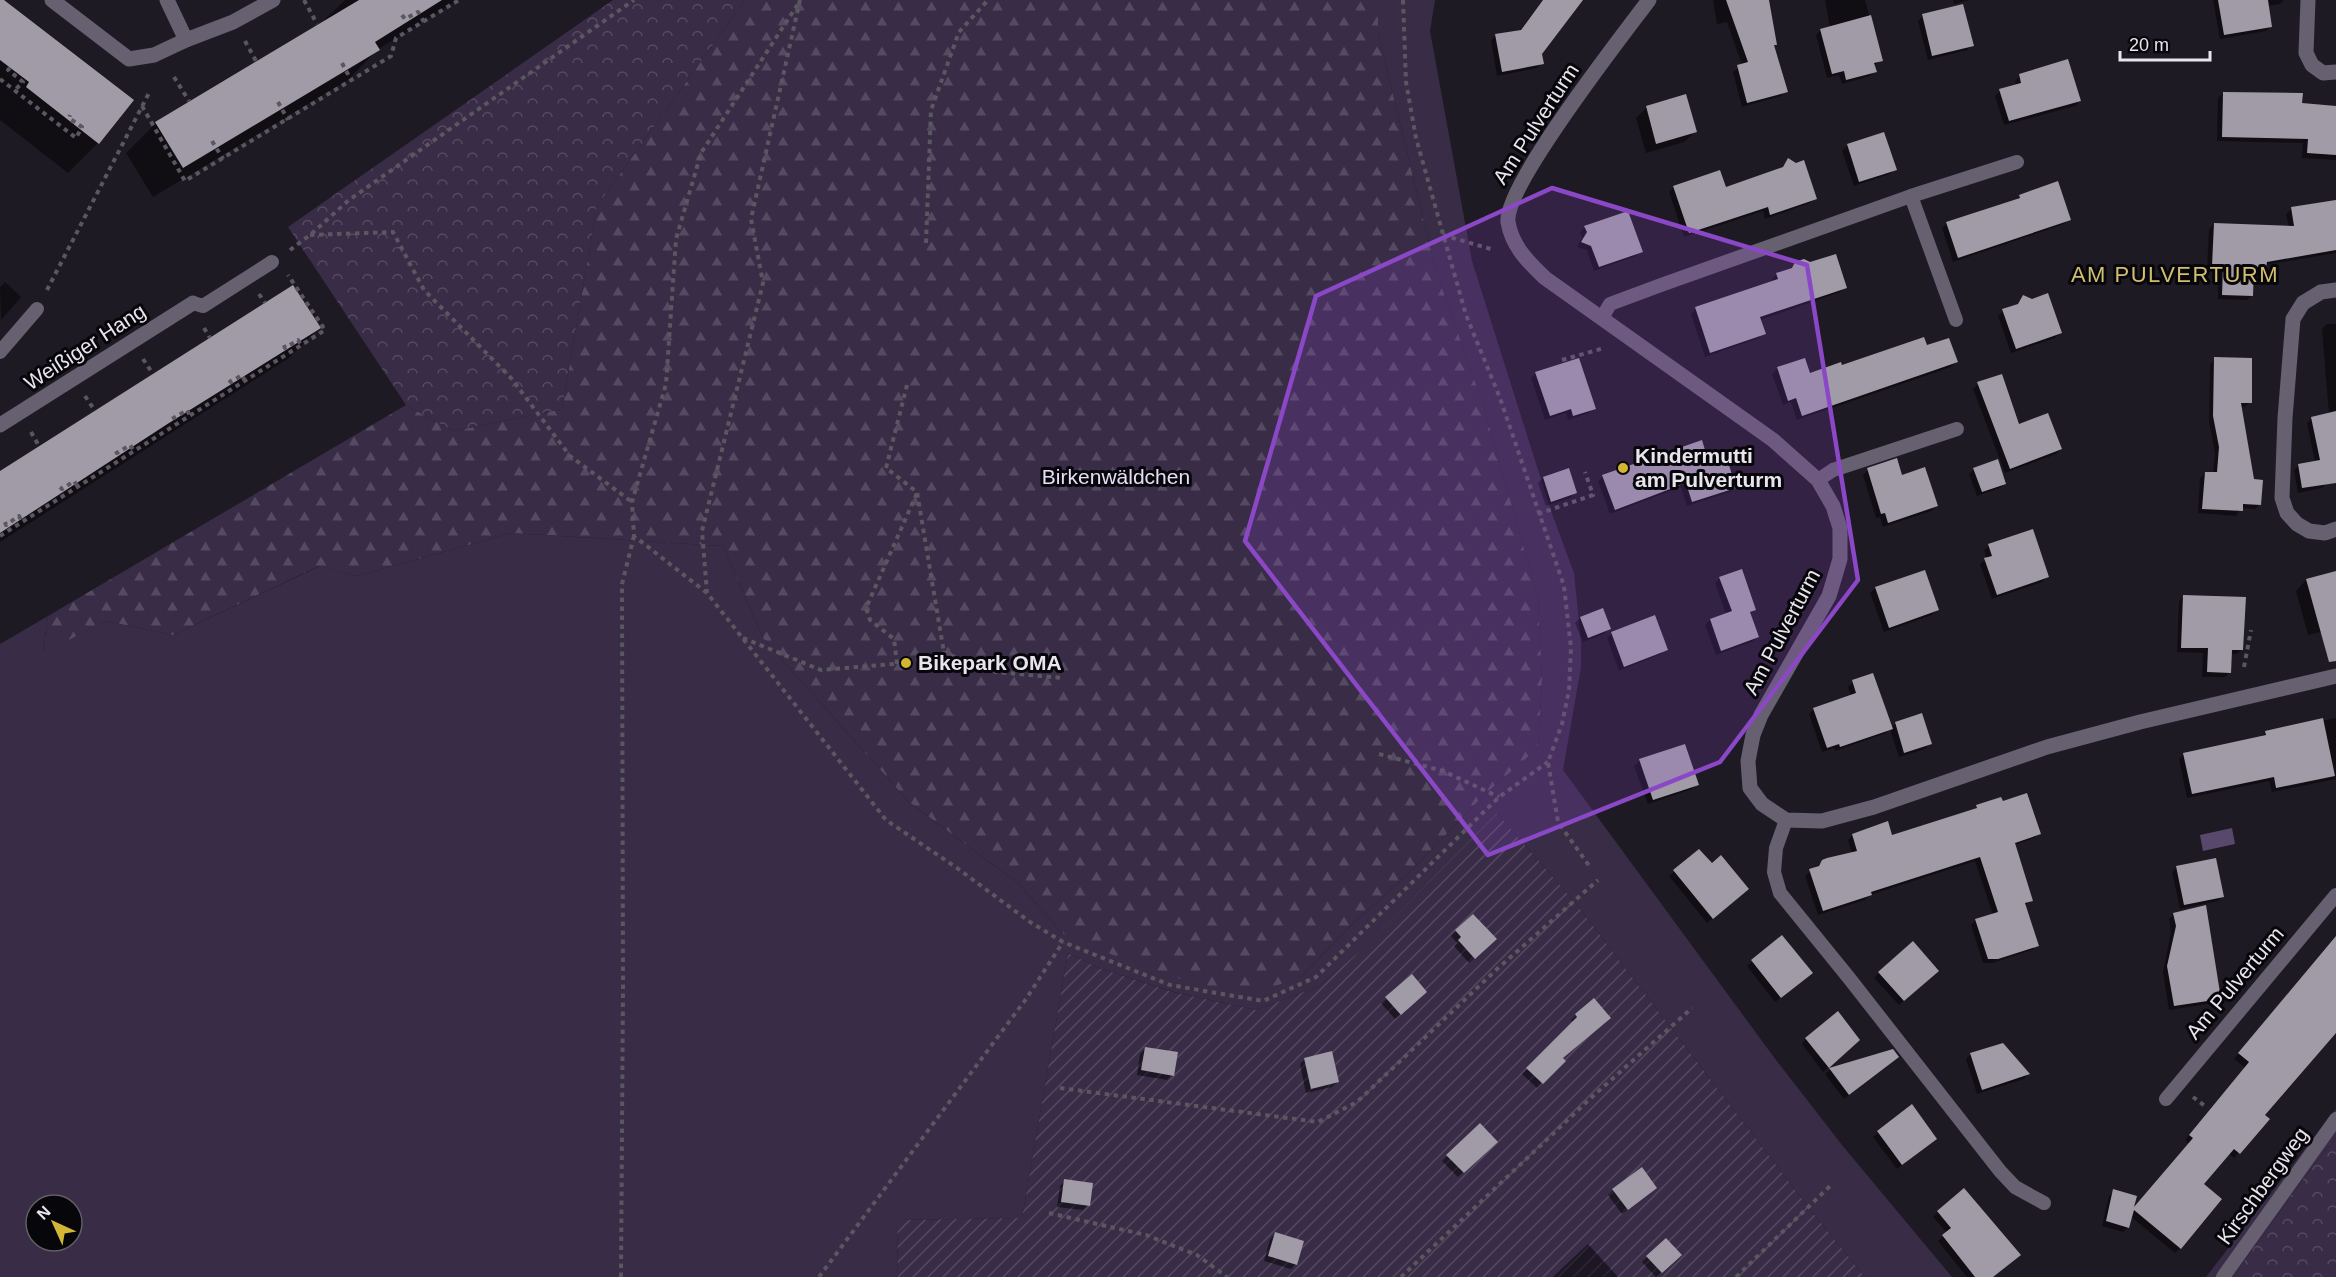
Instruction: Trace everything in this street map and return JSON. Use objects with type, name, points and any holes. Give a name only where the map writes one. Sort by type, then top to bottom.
[{"type":"street","points":[[52,0],[129,59],[154,55],[234,22],[273,0]]},
{"type":"street","points":[[166,0],[186,40]]},
{"type":"street","name":"Am Pulverturm","points":[[1649,0],[1598,68],[1524,175],[1511,202],[1508,220],[1522,256],[1545,278],[1773,440],[1818,480],[1833,506],[1840,528],[1840,559],[1836,576],[1829,596],[1761,716],[1753,735],[1748,761],[1750,788],[1762,804],[1786,820]]},
{"type":"street","points":[[2308,0],[2306,53],[2312,64],[2323,73],[2336,72]]},
{"type":"street","points":[[2336,290],[2320,292],[2303,303],[2293,319],[2285,418],[2282,498],[2287,513],[2297,524],[2309,531],[2325,533],[2336,529]]},
{"type":"street","name":"Weißiger Hang","points":[[0,425],[193,303]]},
{"type":"street","points":[[1786,820],[1822,821],[1856,813],[2047,747],[2140,722],[2336,676]]},
{"type":"lane","points":[[1602,318],[1610,304],[1911,196],[2017,162]]},
{"type":"lane","points":[[1911,196],[1956,320]]},
{"type":"lane","points":[[193,303],[203,306],[272,262]]},
{"type":"lane","points":[[0,352],[38,309]]},
{"type":"lane","points":[[1818,480],[1833,470],[1957,429]]},
{"type":"lane","points":[[1786,820],[1776,848],[1774,864],[1780,893],[2000,1172],[2015,1187],[2044,1203]]},
{"type":"lane","name":"Am Pulverturm","points":[[2166,1099],[2336,895]]},
{"type":"lane","name":"Kirschbergweg","points":[[2223,1277],[2336,1119]]},
{"type":"path","points":[[304,0],[317,24]]},
{"type":"path","points":[[142,106],[185,181],[392,56],[396,38],[459,0]]},
{"type":"path","points":[[272,262],[310,235],[350,200],[634,0]]},
{"type":"path","points":[[926,243],[931,110],[959,32],[988,0]]},
{"type":"path","points":[[1403,0],[1406,82],[1416,138],[1466,315],[1500,398],[1564,586],[1571,648],[1569,690],[1562,724],[1548,762],[1558,822],[1590,867]]},
{"type":"path","points":[[621,1277],[622,584],[634,536],[632,502],[666,384],[676,239],[701,153],[800,1]]},
{"type":"path","points":[[707,593],[702,531],[763,283],[751,219],[800,1]]},
{"type":"path","points":[[402,15],[405,20],[418,12],[424,21]]},
{"type":"path","points":[[242,35],[256,61]]},
{"type":"path","points":[[342,63],[351,80]]},
{"type":"path","points":[[10,68],[8,70],[23,82],[15,90]]},
{"type":"path","points":[[174,77],[189,101]]},
{"type":"path","points":[[0,79],[75,138],[82,127],[69,118],[70,115]]},
{"type":"path","points":[[50,285],[149,93]]},
{"type":"path","points":[[278,102],[288,120]]},
{"type":"path","points":[[212,141],[223,159]]},
{"type":"path","points":[[310,235],[393,232],[424,290],[511,378],[570,456],[632,502]]},
{"type":"path","points":[[1443,234],[1495,250]]},
{"type":"path","points":[[0,536],[326,330],[285,270]]},
{"type":"path","points":[[284,345],[285,348],[298,340],[301,345]]},
{"type":"path","points":[[1562,360],[1611,346]]},
{"type":"path","points":[[141,356],[153,374]]},
{"type":"path","points":[[229,380],[231,382],[242,375],[245,381]]},
{"type":"path","points":[[907,385],[886,468],[917,492],[944,653]]},
{"type":"path","points":[[83,393],[95,411]]},
{"type":"path","points":[[173,416],[174,418],[187,410],[190,416]]},
{"type":"path","points":[[29,429],[39,446]]},
{"type":"path","points":[[116,451],[117,453],[130,445],[134,451]]},
{"type":"path","points":[[1538,514],[1593,495],[1585,472]]},
{"type":"path","points":[[60,487],[62,489],[74,481],[78,488]]},
{"type":"path","points":[[897,664],[894,639],[870,620],[866,608],[917,492]]},
{"type":"path","points":[[5,522],[6,525],[19,516],[22,522]]},
{"type":"path","points":[[634,536],[707,593],[886,820],[957,868],[1030,922],[1063,942],[1170,985],[1263,1001],[1316,977],[1499,797],[1548,762]]},
{"type":"path","points":[[2244,667],[2251,630]]},
{"type":"path","points":[[743,638],[822,669],[906,663],[944,653],[996,672],[1063,678]]},
{"type":"path","points":[[1379,754],[1443,771],[1499,797]]},
{"type":"path","points":[[1060,1088],[1318,1122],[1357,1102],[1496,970],[1598,880]]},
{"type":"path","points":[[819,1277],[1026,999],[1063,942]]},
{"type":"path","points":[[1401,1277],[1593,1096],[1692,1008]]},
{"type":"path","points":[[1736,1277],[1831,1185]]},
{"type":"path","points":[[1049,1213],[1146,1234],[1197,1255],[1227,1277]]},
{"type":"highlighted area","points":[[1552,188],[1807,265],[1858,580],[1720,762],[1488,855],[1245,541],[1316,296]]},
{"type":"green space","points":[[613,0],[745,0],[597,206],[562,409],[453,431],[406,405],[288,227]]},
{"type":"green space","name":"Birkenwäldchen","points":[[745,0],[1378,0],[1378,33],[1436,271],[1483,404],[1538,598],[1542,678],[1538,748],[1483,796],[1410,872],[1348,928],[1300,978],[1250,994],[1150,971],[1062,933],[1019,884],[909,802],[763,638],[723,546],[512,533],[356,576],[319,566],[173,635],[106,621],[43,653],[48,616],[406,405],[453,431],[562,409],[597,206]]},
{"type":"green space","points":[[1378,0],[1435,0],[1430,31],[1472,261],[1551,511],[1574,573],[1581,642],[1581,667],[1563,770],[1776,1060],[1842,1145],[1952,1277],[1865,1277],[1809,1208],[1574,901],[1497,813],[1359,952],[1319,986],[1256,1010],[1174,992],[1099,968],[1068,953],[1022,1218],[897,1220],[898,1277],[0,1277],[0,644],[48,616],[43,652],[106,621],[173,635],[320,566],[356,576],[512,533],[723,546],[763,638],[909,802],[1019,884],[1062,933],[1300,978],[1348,928],[1410,872],[1483,796],[1538,748],[1542,678],[1538,598],[1483,404],[1436,271],[1378,33]]},
{"type":"green space","points":[[1497,813],[1574,901],[1809,1208],[1865,1277],[898,1277],[897,1220],[1022,1218],[1068,953],[1099,968],[1173,992],[1256,1010],[1319,986],[1359,952]]},
{"type":"green space","points":[[2336,1109],[2336,1138],[2301,1182],[2233,1277],[2206,1277]]},
{"type":"green space","points":[[2336,1138],[2336,1277],[2233,1277],[2301,1182]]},
{"type":"shaded area","points":[[2232,828],[2235,844],[2203,851],[2200,835]]},
{"type":"building","points":[[0,0],[4,0],[134,100],[99,144],[26,87],[29,82],[0,60]]},
{"type":"building","points":[[359,0],[442,0],[375,42],[380,50],[183,168],[155,122]]},
{"type":"building","points":[[1543,0],[1583,0],[1542,54],[1544,64],[1502,72],[1495,34],[1521,30]]},
{"type":"building","points":[[1726,0],[1769,0],[1777,45],[1774,45],[1788,92],[1747,103],[1737,65],[1748,62]]},
{"type":"building","points":[[2218,0],[2268,0],[2272,27],[2224,35]]},
{"type":"building","points":[[1963,4],[1974,46],[1932,56],[1922,14]]},
{"type":"building","points":[[1871,15],[1883,61],[1874,63],[1877,72],[1846,80],[1844,71],[1832,74],[1820,29]]},
{"type":"building","points":[[2068,59],[2081,101],[2009,121],[1999,89],[2021,83],[2019,74]]},
{"type":"building","points":[[2223,92],[2303,93],[2302,103],[2336,106],[2336,155],[2307,153],[2308,139],[2222,137]]},
{"type":"building","points":[[1686,94],[1697,132],[1656,144],[1646,106]]},
{"type":"building","points":[[1884,132],[1897,170],[1859,182],[1847,144]]},
{"type":"building","points":[[1788,158],[1796,163],[1804,160],[1817,199],[1770,215],[1768,207],[1689,233],[1673,186],[1720,170],[1726,187],[1783,167]]},
{"type":"building","points":[[2058,181],[2071,220],[1958,258],[1946,222],[2020,198],[2019,195]]},
{"type":"building","points":[[2336,200],[2336,250],[2267,262],[2266,268],[2254,267],[2253,296],[2222,295],[2223,266],[2212,266],[2214,223],[2294,226],[2291,207]]},
{"type":"building","points":[[1628,211],[1643,252],[1599,267],[1591,246],[1581,242],[1587,232],[1584,226]]},
{"type":"building","points":[[1836,254],[1847,288],[1760,317],[1766,334],[1710,353],[1695,307],[1778,279],[1776,273],[1792,268],[1795,262],[1804,259],[1810,262]]},
{"type":"building","points":[[293,285],[321,328],[0,533],[0,471]]},
{"type":"building","points":[[2048,293],[2062,333],[2016,349],[2002,309],[2018,304],[2023,295],[2032,299]]},
{"type":"building","points":[[1924,337],[1927,345],[1949,338],[1958,362],[1802,416],[1796,398],[1788,401],[1777,367],[1805,358],[1810,373],[1841,362],[1842,365]]},
{"type":"building","points":[[2214,357],[2252,358],[2252,403],[2241,403],[2254,479],[2263,480],[2261,505],[2243,504],[2243,511],[2202,509],[2205,472],[2217,472],[2219,447],[2213,416]]},
{"type":"building","points":[[1579,358],[1596,409],[1573,416],[1571,409],[1550,416],[1535,372]]},
{"type":"building","points":[[2002,374],[2019,424],[2048,413],[2062,449],[2010,469],[1977,382]]},
{"type":"building","points":[[2336,411],[2336,483],[2302,488],[2298,464],[2320,460],[2311,417]]},
{"type":"building","points":[[1702,440],[1707,457],[1725,452],[1736,488],[1692,502],[1686,483],[1615,510],[1602,475]]},
{"type":"building","points":[[1897,458],[1902,475],[1925,467],[1938,506],[1888,523],[1885,513],[1881,514],[1867,468]]},
{"type":"building","points":[[1998,459],[2006,484],[1982,492],[1973,468]]},
{"type":"building","points":[[1569,468],[1577,493],[1551,502],[1543,477]]},
{"type":"building","points":[[2033,529],[2049,577],[1997,595],[1984,558],[1992,556],[1988,544]]},
{"type":"building","points":[[1742,569],[1756,610],[1750,612],[1759,637],[1721,651],[1710,619],[1732,611],[1719,577]]},
{"type":"building","points":[[1925,570],[1939,610],[1889,628],[1875,587]]},
{"type":"building","points":[[2336,571],[2336,661],[2329,662],[2306,579]]},
{"type":"building","points":[[2183,595],[2246,597],[2243,650],[2232,650],[2231,673],[2207,672],[2208,648],[2181,648]]},
{"type":"building","points":[[1603,608],[1611,629],[1588,638],[1580,617]]},
{"type":"building","points":[[1655,615],[1668,650],[1624,667],[1611,632]]},
{"type":"building","points":[[1873,673],[1893,729],[1840,747],[1839,744],[1827,748],[1813,708],[1856,693],[1852,680]]},
{"type":"building","points":[[1922,713],[1932,744],[1904,753],[1895,722]]},
{"type":"building","points":[[2323,718],[2335,776],[2276,788],[2274,777],[2192,794],[2183,753],[2266,735],[2265,731]]},
{"type":"building","points":[[1685,744],[1699,785],[1653,800],[1639,759]]},
{"type":"building","points":[[2027,793],[2041,834],[2015,843],[2033,901],[2025,903],[2039,946],[1998,959],[1988,959],[1975,919],[1998,912],[1980,857],[1871,892],[1872,895],[1823,911],[1809,869],[1819,866],[1822,860],[1827,858],[1857,851],[1852,834],[1888,821],[1892,835],[1977,808],[1976,805],[2001,797],[2003,801]]},
{"type":"building","points":[[1699,849],[1712,863],[1721,855],[1749,889],[1713,919],[1673,870]]},
{"type":"building","points":[[2216,858],[2224,897],[2184,905],[2176,866]]},
{"type":"building","points":[[2206,905],[2221,999],[2174,1006],[2167,966],[2176,926],[2173,913]]},
{"type":"building","points":[[1473,914],[1497,939],[1475,959],[1458,940],[1461,937],[1455,930]]},
{"type":"building","points":[[1782,935],[1813,973],[1781,998],[1751,960]]},
{"type":"building","points":[[2336,936],[2336,1033],[2265,1115],[2270,1119],[2240,1154],[2234,1149],[2204,1184],[2222,1199],[2181,1249],[2134,1210],[2129,1228],[2106,1221],[2113,1189],[2137,1196],[2134,1207],[2193,1138],[2189,1135],[2249,1062],[2238,1053]]},
{"type":"building","points":[[1913,941],[1939,971],[1904,1001],[1878,972]]},
{"type":"building","points":[[1412,974],[1427,992],[1401,1015],[1385,997]]},
{"type":"building","points":[[1594,998],[1611,1018],[1563,1058],[1566,1061],[1543,1084],[1526,1068],[1577,1017],[1575,1014]]},
{"type":"building","points":[[1838,1011],[1860,1040],[1829,1068],[1805,1038]]},
{"type":"building","points":[[2003,1043],[2030,1074],[1982,1090],[1970,1053]]},
{"type":"building","points":[[1145,1047],[1178,1052],[1174,1076],[1141,1070]]},
{"type":"building","points":[[1893,1049],[1899,1057],[1849,1095],[1829,1068]]},
{"type":"building","points":[[1332,1051],[1339,1082],[1311,1089],[1304,1058]]},
{"type":"building","points":[[1912,1104],[1937,1139],[1902,1165],[1877,1131]]},
{"type":"building","points":[[1480,1123],[1498,1142],[1464,1173],[1446,1155]]},
{"type":"building","points":[[1642,1167],[1657,1188],[1628,1210],[1612,1189]]},
{"type":"building","points":[[1064,1179],[1093,1183],[1090,1206],[1061,1202]]},
{"type":"building","points":[[1964,1188],[2021,1255],[1993,1277],[1975,1277],[1942,1235],[1951,1228],[1937,1211]]},
{"type":"building","points":[[1275,1232],[1304,1241],[1297,1265],[1268,1256]]},
{"type":"building","points":[[1666,1238],[1682,1255],[1662,1273],[1646,1256]]},
{"type":"place","name":"Kindermutti am Pulverturm","points":[[1623,468]]},
{"type":"place","name":"Bikepark OMA","points":[[906,663]]},
{"type":"district","name":"AM PULVERTURM","points":[[2175,274]]}]
